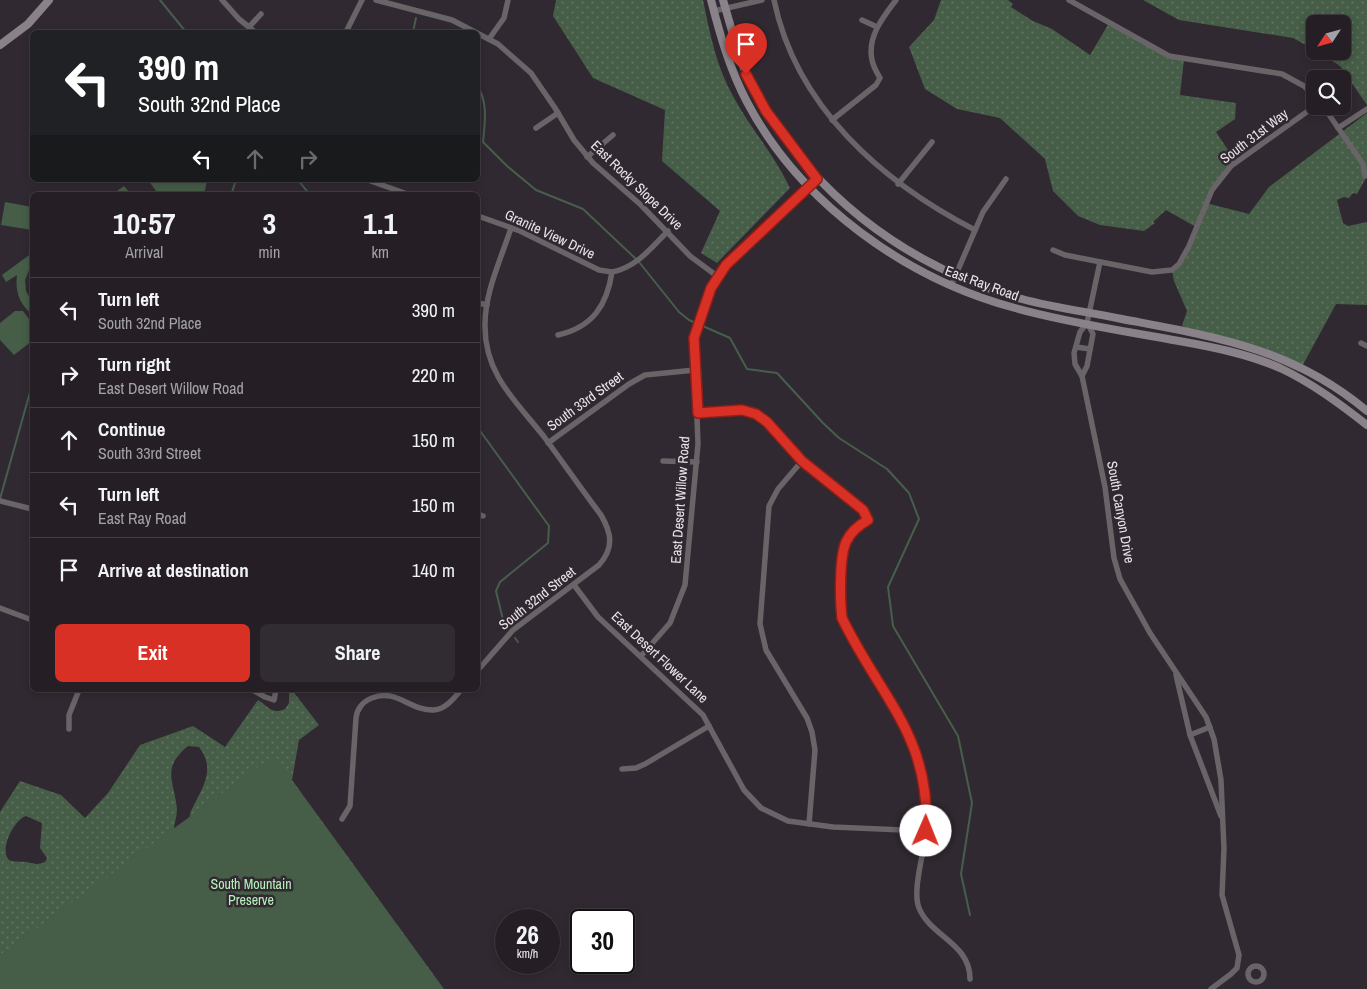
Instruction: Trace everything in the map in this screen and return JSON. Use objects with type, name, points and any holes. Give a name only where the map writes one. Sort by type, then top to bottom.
[{"type":"main road","points":[[0,45],[28,24],[49,0]]},
{"type":"main road","name":"East Ray Road","points":[[711,0],[729,63],[746,100],[769,137],[810,186],[861,233],[908,264],[951,286],[1015,308],[1199,333],[1265,351],[1315,375],[1342,392],[1367,412]]},
{"type":"main road","name":"East Ray Road","points":[[724,4],[734,40],[754,90],[778,129],[817,179],[853,212],[885,237],[914,255],[955,275],[1022,299],[1261,361],[1297,377],[1329,396],[1367,425]]},
{"type":"street","points":[[222,0],[253,30]]},
{"type":"street","points":[[347,30],[362,0]]},
{"type":"street","name":"East Rocky Slope Drive","points":[[376,0],[452,20],[472,30]]},
{"type":"street","points":[[490,39],[504,18],[508,0]]},
{"type":"street","points":[[714,11],[724,4],[762,0]]},
{"type":"street","points":[[774,0],[792,55],[806,82],[832,120],[860,150],[898,184],[939,212],[975,230]]},
{"type":"street","points":[[832,120],[876,85],[880,78],[872,61],[871,47],[877,27],[896,0]]},
{"type":"street","points":[[1069,0],[1169,56],[1282,74],[1306,88]]},
{"type":"street","points":[[249,27],[261,14]]},
{"type":"street","points":[[862,20],[877,27]]},
{"type":"street","name":"East Rocky Slope Drive","points":[[480,34],[490,39],[531,73],[587,157],[668,231],[690,256],[717,276]]},
{"type":"street","points":[[1338,128],[1367,109]]},
{"type":"street","name":"South 31st Way","points":[[1100,262],[1152,272],[1172,270],[1179,264],[1212,190],[1220,178],[1231,166],[1306,112]]},
{"type":"street","points":[[536,128],[558,113]]},
{"type":"street","points":[[1329,115],[1363,164],[1365,176]]},
{"type":"street","points":[[587,157],[613,136]]},
{"type":"street","points":[[898,184],[932,142]]},
{"type":"street","points":[[717,276],[817,179]]},
{"type":"street","points":[[951,286],[975,230],[991,199],[1006,179]]},
{"type":"street","points":[[373,182],[397,192]]},
{"type":"street","name":"Granite View Drive","points":[[480,217],[511,228],[599,270],[612,272]]},
{"type":"street","points":[[511,228],[487,306],[484,328],[486,346],[492,365],[503,388],[548,443]]},
{"type":"street","points":[[558,335],[572,332],[598,311],[606,301],[612,272],[621,270],[633,263],[668,231]]},
{"type":"street","points":[[1053,250],[1065,255],[1100,262],[1089,317],[1080,332],[1076,347],[1090,350]]},
{"type":"street","name":"East Desert Willow Road","points":[[641,656],[670,623],[686,585],[698,413],[694,338],[702,310],[717,276]]},
{"type":"street","points":[[480,304],[487,306]]},
{"type":"street","name":"South Canyon Drive","points":[[1082,376],[1087,366],[1093,334],[1089,317]]},
{"type":"street","name":"South Canyon Drive","points":[[1076,347],[1075,364],[1082,376],[1105,487],[1114,558],[1120,580],[1136,611],[1189,689],[1210,727],[1214,739],[1221,780],[1224,849],[1222,895],[1239,955],[1237,968]]},
{"type":"street","name":"South 33rd Street","points":[[548,443],[629,384],[645,375],[695,370]]},
{"type":"street","points":[[698,413],[742,410],[756,414],[767,422],[802,461],[863,510],[868,520],[859,525],[846,542],[840,602],[842,618],[902,719],[916,750],[924,777],[926,831],[917,893],[918,906],[932,925],[965,955],[970,968],[970,978]]},
{"type":"street","name":"South 32nd Street","points":[[480,668],[513,630],[600,565],[607,556],[611,546],[608,528],[601,516],[548,443]]},
{"type":"street","points":[[663,460],[696,462]]},
{"type":"street","points":[[802,461],[778,488],[769,506],[760,624],[766,650],[807,718],[812,732],[815,750],[809,824]]},
{"type":"street","points":[[0,501],[30,508]]},
{"type":"street","name":"East Desert Flower Lane","points":[[574,585],[598,617],[694,705],[710,726],[751,799],[768,814],[788,821],[834,827],[926,831]]},
{"type":"street","points":[[0,608],[30,619]]},
{"type":"street","name":"South Canyon Drive","points":[[1174,669],[1179,681],[1190,735],[1222,820]]},
{"type":"street","points":[[69,729],[70,708],[78,692]]},
{"type":"street","points":[[256,692],[264,698],[274,700],[276,692]]},
{"type":"street","points":[[342,819],[350,806],[356,718],[361,706],[367,700],[384,694],[396,696],[422,709],[435,710],[444,707],[459,692]]},
{"type":"street","points":[[622,769],[636,768],[645,764],[710,726]]},
{"type":"street","points":[[1190,735],[1210,727]]},
{"type":"street","points":[[1211,989],[1237,968],[1248,971]]},
{"type":"green space","points":[[556,0],[703,0],[714,49],[727,85],[790,188],[717,263],[701,253],[720,211],[662,161],[665,110],[593,78],[553,16]]},
{"type":"green space","points":[[941,0],[1008,0],[1013,4],[1011,7],[1033,21],[1052,29],[1090,55],[1109,23],[1154,49],[1184,59],[1180,95],[1236,103],[1235,119],[1216,132],[1236,162],[1231,166],[1206,203],[1249,214],[1269,187],[1367,113],[1367,176],[1357,194],[1353,193],[1349,198],[1344,197],[1337,200],[1343,223],[1348,226],[1367,222],[1367,305],[1336,304],[1299,372],[1263,355],[1182,326],[1187,311],[1174,281],[1172,270],[1179,264],[1196,227],[1166,210],[1153,222],[1155,223],[1144,231],[1100,225],[1078,216],[1053,191],[1045,159],[1000,118],[957,109],[925,89],[909,47],[934,20]]},
{"type":"green space","points":[[1143,0],[1367,0],[1367,105],[1351,82],[1351,70],[1343,70],[1331,60],[1351,60],[1351,15],[1306,15],[1306,45],[1293,38],[1179,20]]},
{"type":"green space","points":[[149,182],[207,182],[205,192],[157,192]]},
{"type":"green space","points":[[124,186],[129,192],[115,192]]},
{"type":"green space","points":[[5,202],[30,207],[30,230],[1,225]]},
{"type":"green space","points":[[30,254],[30,268],[25,280],[26,291],[30,298],[30,312],[19,297],[17,275],[6,282],[2,275]]},
{"type":"green space","points":[[15,311],[23,311],[30,320],[30,343],[14,355],[0,340],[0,323]]},
{"type":"green space","name":"South Mountain Preserve","points":[[289,692],[294,692],[319,725],[299,740],[292,780],[444,989],[0,989],[0,812],[20,781],[61,795],[85,818],[108,793],[140,745],[193,726],[225,747],[258,700],[274,711],[285,709],[289,703]],"holes":[[[188,746],[199,747],[207,763],[204,786],[191,811],[188,828],[174,833],[177,810],[171,776],[174,762],[179,754]],[[26,816],[42,823],[40,848],[47,858],[45,862],[36,864],[8,859],[6,854],[7,842],[17,823]]]},
{"type":"green space","name":"South Mountain Preserve","points":[[273,756],[443,989],[0,989],[0,955]]},
{"type":"waterway","points":[[160,0],[184,30]]},
{"type":"waterway","points":[[413,30],[416,18]]},
{"type":"waterway","points":[[480,91],[485,107],[483,142],[507,166],[536,190],[583,209],[636,259]]},
{"type":"waterway","points":[[232,192],[235,182]]},
{"type":"waterway","points":[[300,182],[308,192]]},
{"type":"waterway","points":[[639,262],[679,312],[689,320],[730,338],[747,369],[777,373],[839,438],[887,469],[909,493],[919,519],[888,587],[893,626],[958,736],[972,803],[961,874],[970,915]]},
{"type":"waterway","points":[[0,499],[30,392]]},
{"type":"waterway","points":[[480,431],[549,526],[548,543],[500,582],[496,591],[503,620]]},
{"type":"waterway","points":[[515,638],[518,642]]},
{"type":"route","points":[[746,74],[778,129],[817,179],[726,265],[717,276],[702,310],[694,338],[693,354],[698,413],[742,410],[756,414],[767,422],[802,461],[863,510],[868,520],[859,525],[851,534],[846,542],[844,552],[840,602],[842,618],[852,638],[902,719],[919,756],[924,777],[926,831]]}]
